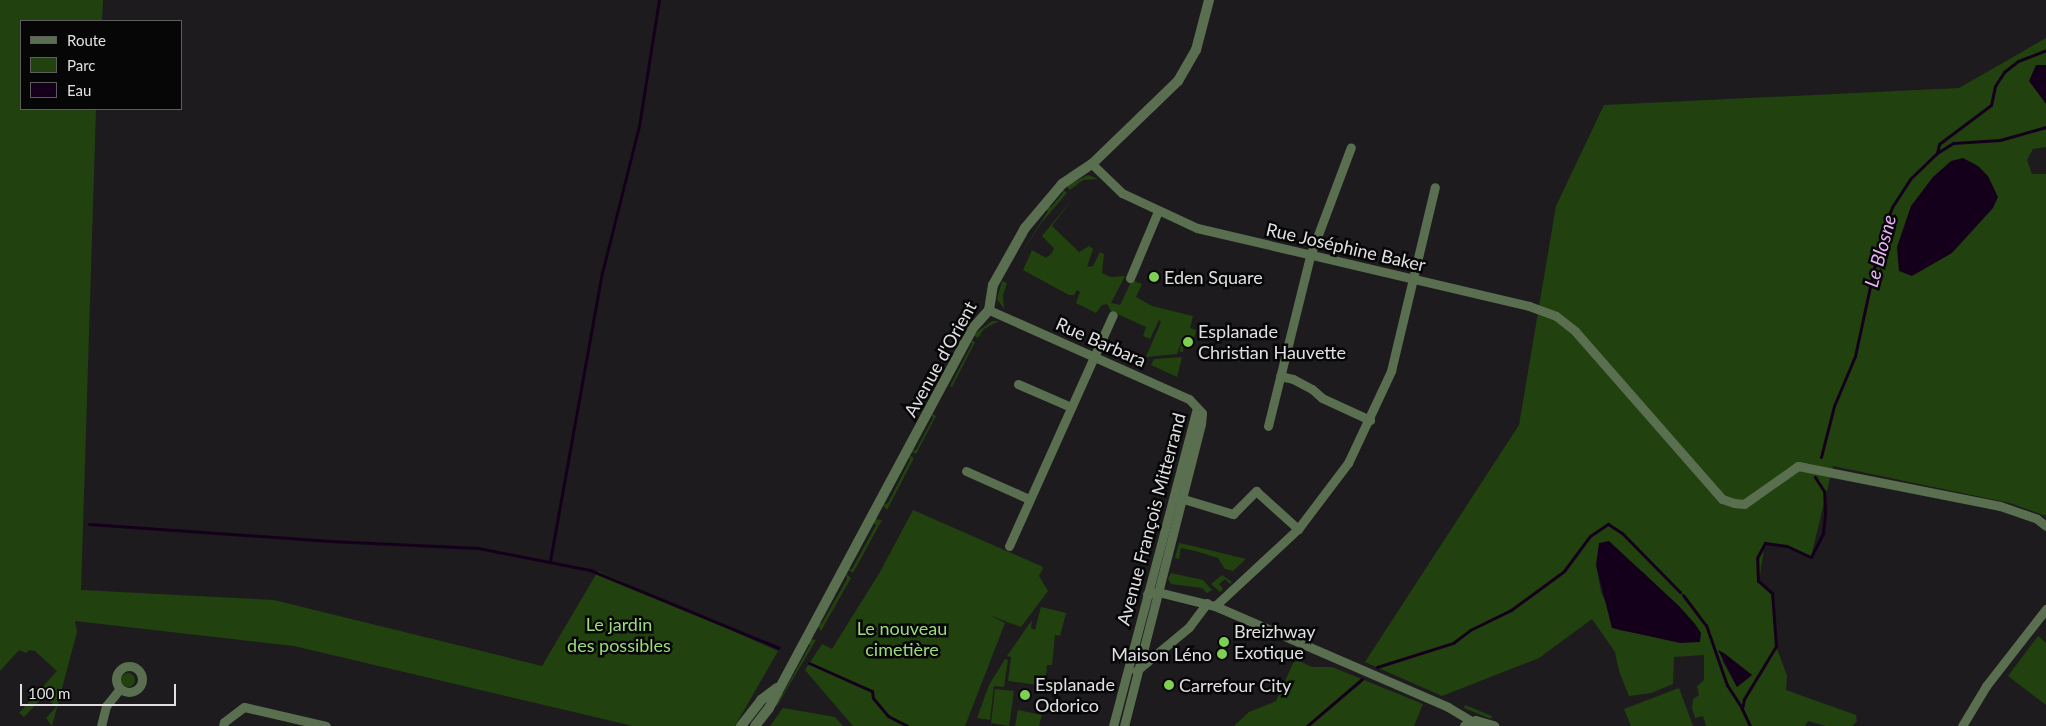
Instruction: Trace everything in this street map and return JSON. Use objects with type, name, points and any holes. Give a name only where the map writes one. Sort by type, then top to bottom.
[{"type":"street","name":"Avenue d'Orient","points":[[755,726],[769,708],[777,688],[972,329],[989,310],[993,285],[1025,228],[1062,184],[1092,164],[1178,81],[1190,64],[1202,31],[1209,0]]},
{"type":"street","points":[[1268,426],[1310,256],[1351,147]]},
{"type":"street","name":"Rue Joséphine Baker","points":[[1092,164],[1122,193],[1197,228],[1529,306],[1556,316],[1575,331],[1722,499],[1744,504],[1798,466],[2000,506],[2037,519],[2046,526]]},
{"type":"street","points":[[1127,674],[1138,671],[1298,528],[1348,464],[1370,420],[1391,371],[1435,187]]},
{"type":"street","points":[[1130,278],[1158,211]]},
{"type":"street","name":"Rue Barbara","points":[[989,310],[1189,399],[1197,408]]},
{"type":"street","points":[[1009,546],[1113,315]]},
{"type":"street","points":[[1280,376],[1293,379],[1312,389],[1322,398],[1370,420]]},
{"type":"street","points":[[1018,384],[1071,407]]},
{"type":"street","name":"Avenue François Mitterrand","points":[[1113,726],[1172,496],[1197,408],[1202,413],[1202,424],[1124,726]]},
{"type":"street","points":[[966,471],[1030,499]]},
{"type":"street","points":[[1172,496],[1233,514],[1256,491],[1298,528]]},
{"type":"street","points":[[1148,594],[1158,592],[1211,605],[1448,707],[1468,724],[1494,726]]},
{"type":"street","points":[[1962,726],[1986,686],[2046,608]]},
{"type":"street","points":[[741,726],[761,700],[777,688]]},
{"type":"street","points":[[101,726],[106,706],[120,689]]},
{"type":"street","points":[[223,726],[224,722],[244,707],[326,726]]},
{"type":"green space","name":"Le jardin des possibles","points":[[0,0],[103,0],[102,20],[20,20],[20,110],[96,110],[81,590],[274,600],[542,666],[598,571],[778,651],[735,726],[633,726],[294,646],[75,621],[77,632],[52,726],[46,718],[56,707],[44,696],[24,717],[19,713],[57,671],[35,651],[29,650],[26,653],[19,650],[0,671]]},
{"type":"green space","points":[[2046,38],[2046,147],[2033,149],[2027,160],[2032,174],[2046,174],[2046,516],[2010,503],[1833,466],[1811,557],[1787,546],[1765,543],[1759,581],[1772,593],[1776,646],[1787,676],[1786,690],[1856,715],[1857,721],[1852,726],[1826,726],[1808,721],[1805,726],[1706,726],[1703,716],[1695,718],[1692,708],[1693,699],[1699,695],[1697,686],[1704,680],[1704,655],[1674,657],[1673,684],[1651,693],[1629,696],[1619,671],[1615,652],[1592,619],[1539,658],[1442,696],[1365,662],[1519,425],[1556,206],[1604,105],[1959,88]],"holes":[[[1596,564],[1643,572],[1695,624],[1663,638],[1618,630],[1601,592]],[[1722,660],[1738,664],[1752,675],[1737,687]]]},
{"type":"green space","points":[[1088,175],[1098,179],[1083,180],[1070,190],[1066,186]]},
{"type":"green space","points":[[1062,189],[1067,193],[1042,222],[1013,266],[1048,211],[1045,208],[1051,207],[1063,193]]},
{"type":"green space","points":[[1074,197],[1052,226],[1079,252],[1089,246],[1093,249],[1087,267],[1093,266],[1100,252],[1104,254],[1102,273],[1110,277],[1125,276],[1111,303],[1120,305],[1132,280],[1142,284],[1136,297],[1152,306],[1193,316],[1190,328],[1196,330],[1195,337],[1185,335],[1183,352],[1180,352],[1181,343],[1177,354],[1146,357],[1161,322],[1159,320],[1150,339],[1143,336],[1146,327],[1111,311],[1107,304],[1102,305],[1096,313],[1076,303],[1080,292],[1077,290],[1074,295],[1069,295],[1023,270],[1032,250],[1046,258],[1052,253],[1054,248],[1042,236]]},
{"type":"green space","points":[[1002,281],[1007,283],[1003,295],[1004,309],[997,299]]},
{"type":"green space","points":[[992,321],[999,321],[984,329],[978,338],[973,335]]},
{"type":"green space","points":[[970,340],[975,342],[952,387],[950,386],[972,344]]},
{"type":"green space","points":[[1182,357],[1177,377],[1151,365],[1154,359]]},
{"type":"green space","points":[[931,413],[936,416],[916,454],[911,451],[916,450],[933,418]]},
{"type":"green space","points":[[909,455],[914,458],[887,510],[883,505],[888,503],[910,460]]},
{"type":"green space","name":"Le nouveau cimetière","points":[[913,510],[1041,566],[1043,568],[1039,576],[1048,591],[1021,627],[989,615],[1005,623],[965,726],[853,726],[805,670],[822,644],[832,649],[880,572]]},
{"type":"green space","points":[[875,519],[882,520],[853,573],[848,570],[852,569],[876,525],[873,523]]},
{"type":"green space","points":[[1179,543],[1246,559],[1233,571],[1225,569],[1218,558],[1195,551],[1181,548],[1179,559],[1175,558]]},
{"type":"green space","points":[[1171,573],[1203,580],[1212,590],[1207,593],[1202,588],[1171,584],[1168,579]]},
{"type":"green space","points":[[846,574],[851,578],[821,631],[817,625],[822,623],[847,579]]},
{"type":"green space","points":[[1222,575],[1232,582],[1230,584],[1225,579],[1219,584],[1223,589],[1220,592],[1211,584]]},
{"type":"green space","points":[[1041,607],[1066,613],[1060,636],[1055,635],[1052,665],[1047,665],[1045,686],[1008,681],[1011,657],[1007,656],[1032,620],[1031,628],[1035,630]]},
{"type":"green space","points":[[2038,636],[2046,643],[2046,705],[2008,676]]},
{"type":"green space","points":[[809,639],[816,640],[777,706],[774,704],[780,693],[783,694],[810,645],[807,643]]},
{"type":"green space","points":[[1005,659],[1008,660],[1004,687],[994,686],[990,720],[977,718],[989,685]]},
{"type":"green space","points":[[1295,659],[1312,667],[1332,667],[1423,704],[1414,726],[1234,726],[1249,712],[1276,701]]},
{"type":"green space","points":[[125,673],[131,673],[135,680],[131,687],[125,687],[121,683],[121,677]]},
{"type":"green space","points":[[1679,688],[1693,726],[1631,726],[1624,709]]},
{"type":"green space","points":[[995,689],[1014,691],[1009,726],[991,723]]},
{"type":"green space","points":[[1465,705],[1492,716],[1491,719],[1464,708]]},
{"type":"green space","points":[[783,708],[835,717],[843,726],[770,726]]},
{"type":"green space","points":[[1018,710],[1042,715],[1039,726],[1015,726]]},
{"type":"water","points":[[2036,65],[2046,65],[2046,104],[2029,81]]},
{"type":"water","points":[[1963,158],[1978,166],[1988,176],[1998,197],[1993,208],[1952,253],[1912,276],[1899,271],[1897,247],[1911,206],[1933,177],[1951,161]]},
{"type":"water","points":[[1609,541],[1679,606],[1701,633],[1700,642],[1680,643],[1612,628],[1596,565],[1599,543]]},
{"type":"water","points":[[1718,650],[1724,653],[1752,675],[1737,687]]},
{"type":"waterway","points":[[550,561],[602,273],[639,126],[659,0]]},
{"type":"waterway","name":"Le Blosne","points":[[1821,457],[1834,406],[1855,356],[1882,231],[1892,207],[1910,179],[1937,153],[1939,144],[1991,105],[1995,86],[2004,72],[2018,61],[2046,50]]},
{"type":"waterway","points":[[1937,153],[1953,143],[2000,140],[2046,127]]},
{"type":"waterway","name":"Le Blosne","points":[[1750,726],[1742,709],[1744,699],[1776,646],[1772,593],[1758,581],[1757,558],[1765,543],[1787,546],[1811,557],[1823,533],[1825,514],[1824,491],[1815,477]]},
{"type":"waterway","points":[[89,524],[330,541],[478,548],[590,570],[779,648]]},
{"type":"waterway","points":[[1377,667],[1453,643],[1470,630],[1511,610],[1564,571],[1590,536],[1608,524],[1622,533],[1680,592]]},
{"type":"waterway","points":[[1683,595],[1706,625],[1727,685],[1742,708]]},
{"type":"waterway","points":[[809,663],[872,691],[873,698],[888,716],[908,726]]},
{"type":"waterway","points":[[1307,726],[1362,679]]},
{"type":"place","name":"Eden Square","points":[[1154,277]]},
{"type":"place","name":"Esplanade Christian Hauvette","points":[[1188,342]]},
{"type":"place","name":"Breizhway Exotique","points":[[1224,642]]},
{"type":"place","name":"Maison Léno","points":[[1222,654]]},
{"type":"place","name":"Carrefour City","points":[[1169,685]]},
{"type":"place","name":"Esplanade Odorico","points":[[1025,695]]}]
